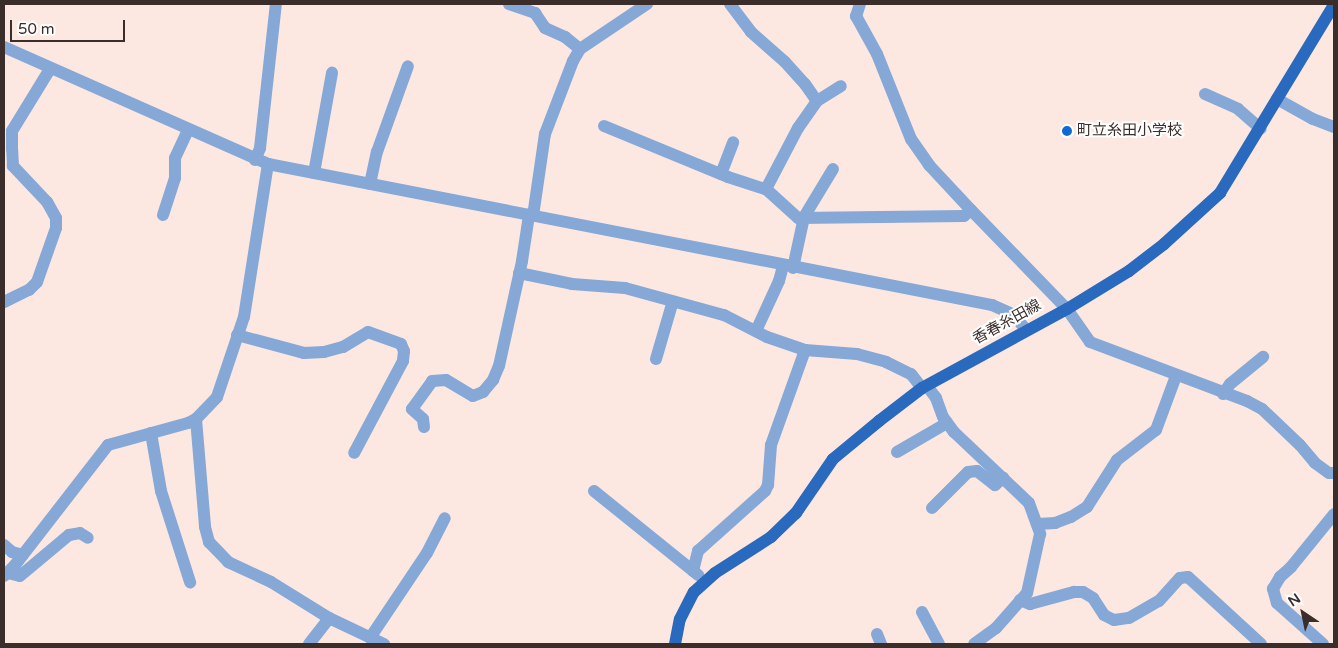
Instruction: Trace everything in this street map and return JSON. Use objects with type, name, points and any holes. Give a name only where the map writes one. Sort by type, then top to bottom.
[{"type":"main road","name":"香春糸田線","points":[[675,644],[680,619],[694,592],[714,573],[770,537],[796,513],[833,459],[925,387],[1067,309],[1136,266],[1164,244],[1220,193],[1261,129],[1330,6]]},
{"type":"street","points":[[254,160],[260,148],[276,4]]},
{"type":"street","points":[[509,4],[535,13],[545,28],[565,37],[580,49]]},
{"type":"street","points":[[730,4],[751,32],[785,62],[805,84],[817,101]]},
{"type":"street","points":[[860,4],[856,16],[877,54],[911,139],[929,165],[1067,309],[1090,342],[1223,394],[1246,401],[1262,410],[1300,445],[1315,463],[1329,473],[1334,473]]},
{"type":"street","points":[[424,427],[423,419],[412,409],[432,382],[446,380],[473,396],[483,392],[493,380],[499,366],[519,274],[531,216],[544,134],[573,61],[580,49],[641,5]]},
{"type":"street","points":[[4,47],[254,160],[268,164],[788,267],[992,305],[1014,315],[1026,330]]},
{"type":"street","points":[[370,184],[377,152],[408,66]]},
{"type":"street","points":[[4,302],[29,290],[37,282],[56,228],[56,218],[46,202],[13,166],[12,131],[50,69]]},
{"type":"street","points":[[314,173],[332,73]]},
{"type":"street","points":[[766,189],[798,128],[817,101],[841,86]]},
{"type":"street","points":[[1205,94],[1238,109],[1261,129]]},
{"type":"street","points":[[1277,99],[1313,119],[1334,127]]},
{"type":"street","points":[[604,126],[721,174],[766,189],[798,218],[964,216],[971,210]]},
{"type":"street","points":[[163,215],[175,178],[174,158],[188,130]]},
{"type":"street","points":[[721,174],[733,142]]},
{"type":"street","points":[[6,574],[24,555],[108,445],[196,419],[218,397],[226,378],[237,335],[244,317],[268,164]]},
{"type":"street","points":[[756,331],[779,281],[788,267],[804,217],[833,169]]},
{"type":"street","points":[[519,274],[572,284],[625,288],[724,315],[767,337],[805,350],[857,354],[886,362],[911,374],[925,387],[947,424],[965,445],[1029,503],[1038,524],[1040,534],[1036,560],[1027,592],[996,628],[974,644]]},
{"type":"street","points":[[656,359],[673,301]]},
{"type":"street","points":[[237,335],[304,353],[324,352],[343,347],[368,332],[401,344],[404,351],[403,362],[354,453]]},
{"type":"street","points":[[693,571],[698,551],[765,492],[768,485],[771,445],[805,350]]},
{"type":"street","points":[[1223,394],[1230,384],[1263,357]]},
{"type":"street","points":[[1038,524],[1055,523],[1071,517],[1086,507],[1117,460],[1156,430],[1176,376]]},
{"type":"street","points":[[196,419],[205,527],[209,542],[228,562],[271,582],[329,618],[384,644]]},
{"type":"street","points":[[897,452],[947,424]]},
{"type":"street","points":[[151,433],[162,491],[190,582]]},
{"type":"street","points":[[932,508],[968,472],[976,471],[995,485],[1003,478]]},
{"type":"street","points":[[594,491],[706,581]]},
{"type":"street","points":[[1322,644],[1277,604],[1273,589],[1280,578],[1334,514]]},
{"type":"street","points":[[370,638],[427,553],[445,518]]},
{"type":"street","points":[[6,574],[20,576],[69,535],[80,533],[88,538]]},
{"type":"street","points":[[4,545],[12,552],[24,555]]},
{"type":"street","points":[[1020,600],[1030,604],[1074,592],[1083,592],[1093,598],[1104,615],[1114,620],[1129,618],[1159,601],[1180,578],[1188,577],[1261,644]]},
{"type":"street","points":[[922,612],[939,644]]},
{"type":"street","points":[[309,644],[329,618]]},
{"type":"place","name":"町立糸田小学校","points":[[1067,131]]}]
